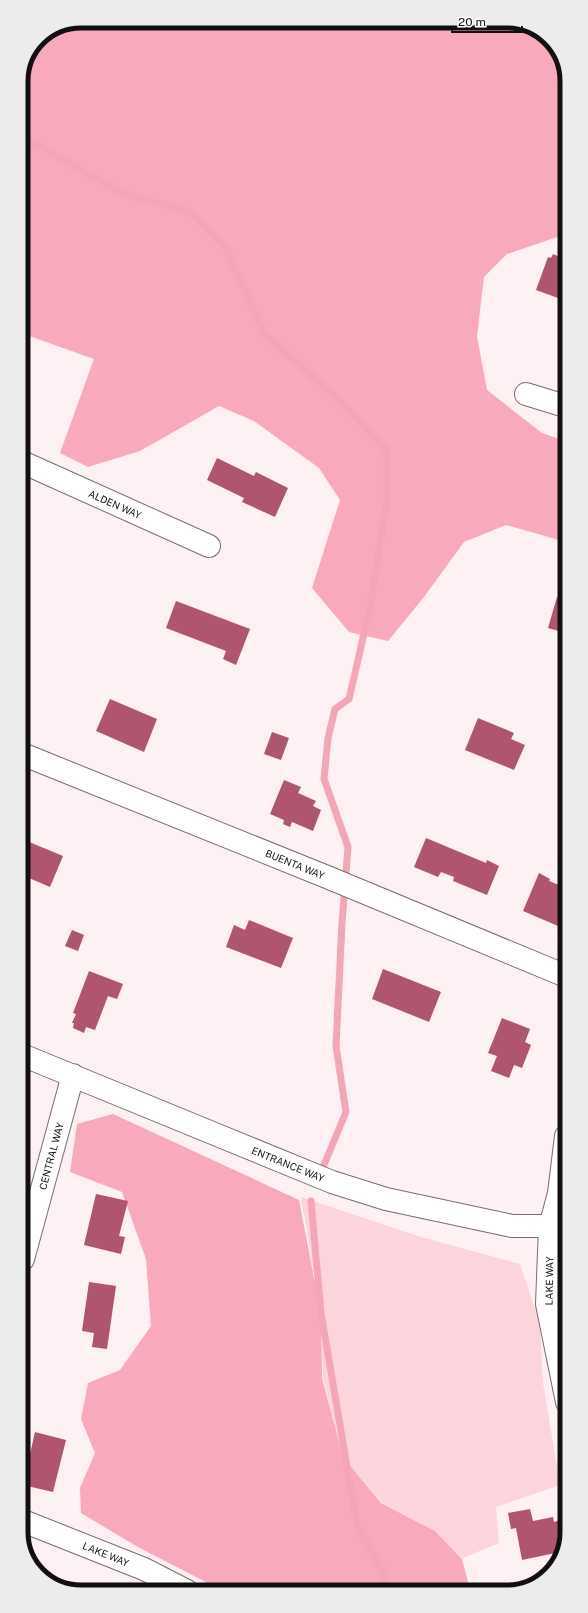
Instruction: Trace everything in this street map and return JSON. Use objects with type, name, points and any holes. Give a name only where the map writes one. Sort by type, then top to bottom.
[{"type":"street","points":[[526,394],[560,404]]},
{"type":"street","name":"ALDEN WAY","points":[[28,465],[209,546]]},
{"type":"street","name":"BUENTA WAY","points":[[28,756],[327,877],[560,974]]},
{"type":"street","name":"ENTRANCE WAY","points":[[28,1057],[332,1182],[386,1199],[512,1226],[558,1226]]},
{"type":"street","name":"CENTRAL WAY","points":[[28,1241],[73,1075]]},
{"type":"street","name":"LAKE WAY","points":[[560,1185],[558,1226],[547,1304],[560,1368]]},
{"type":"street","name":"LAKE WAY","points":[[28,1523],[144,1569],[175,1585]]},
{"type":"shaded area","points":[[81,28],[510,28],[527,32],[542,41],[547,46],[555,58],[560,74],[560,236],[507,254],[484,277],[477,336],[487,390],[542,433],[560,439],[560,540],[506,525],[464,542],[424,597],[388,641],[349,632],[312,588],[340,500],[319,468],[254,421],[219,406],[140,451],[88,467],[60,453],[94,359],[28,335],[28,78],[33,58],[46,41],[61,32]]},
{"type":"shaded area","points":[[113,1114],[299,1200],[321,1314],[322,1378],[343,1457],[381,1503],[435,1531],[462,1559],[469,1585],[211,1585],[138,1547],[81,1513],[80,1488],[95,1453],[81,1419],[88,1383],[120,1370],[151,1326],[146,1259],[122,1192],[70,1172],[77,1124]]},
{"type":"shaded area","points":[[301,1197],[421,1237],[520,1264],[540,1324],[543,1383],[560,1485],[496,1507],[499,1543],[463,1558],[435,1531],[382,1503],[343,1457],[323,1378],[321,1313]]},
{"type":"building","points":[[553,254],[560,257],[560,295],[558,298],[536,290],[548,257],[551,258]]},
{"type":"building","points":[[217,458],[254,476],[256,472],[288,488],[275,517],[242,502],[244,498],[207,480]]},
{"type":"building","points":[[557,597],[560,598],[560,631],[548,628]]},
{"type":"building","points":[[176,601],[250,629],[236,665],[223,659],[226,651],[166,628]]},
{"type":"building","points":[[110,699],[157,719],[144,752],[96,731]]},
{"type":"building","points":[[478,718],[514,733],[511,739],[525,745],[514,770],[465,750]]},
{"type":"building","points":[[272,732],[289,738],[281,760],[264,754]]},
{"type":"building","points":[[284,780],[301,787],[298,793],[316,801],[313,806],[321,810],[313,831],[292,822],[290,827],[283,824],[284,820],[270,814]]},
{"type":"building","points":[[426,838],[486,863],[487,860],[499,866],[487,895],[453,881],[454,877],[441,872],[438,877],[414,867]]},
{"type":"building","points":[[28,841],[63,856],[50,887],[28,878]]},
{"type":"building","points":[[539,873],[550,879],[549,881],[560,886],[560,921],[558,926],[523,911]]},
{"type":"building","points":[[249,920],[293,938],[281,968],[226,947],[234,925],[245,930]]},
{"type":"building","points":[[72,930],[84,935],[78,951],[65,946]]},
{"type":"building","points":[[383,969],[441,992],[429,1022],[372,999]]},
{"type":"building","points":[[89,971],[123,984],[117,999],[108,996],[95,1030],[86,1027],[84,1033],[73,1028],[74,1023],[72,1023],[76,1014],[73,1013]]},
{"type":"building","points":[[502,1018],[530,1029],[525,1042],[531,1045],[522,1068],[514,1065],[509,1078],[491,1071],[497,1056],[488,1053]]},
{"type":"building","points":[[96,1194],[128,1201],[119,1236],[125,1237],[121,1254],[84,1245]]},
{"type":"building","points":[[89,1282],[116,1286],[107,1349],[92,1347],[94,1333],[82,1331]]},
{"type":"building","points":[[35,1432],[66,1440],[53,1492],[28,1486],[28,1463]]},
{"type":"building","points":[[530,1509],[533,1521],[553,1517],[554,1522],[560,1520],[560,1534],[557,1535],[559,1544],[556,1553],[522,1560],[516,1528],[511,1529],[508,1513]]},
{"type":"waterway","points":[[28,140],[122,193],[190,212],[225,247],[265,335],[333,394],[387,450],[387,499],[370,608],[349,699],[335,709],[328,738],[324,779],[348,847],[342,923],[336,1046],[346,1112],[324,1165]]},
{"type":"waterway","points":[[311,1201],[321,1313],[357,1525],[386,1579],[384,1585]]}]
